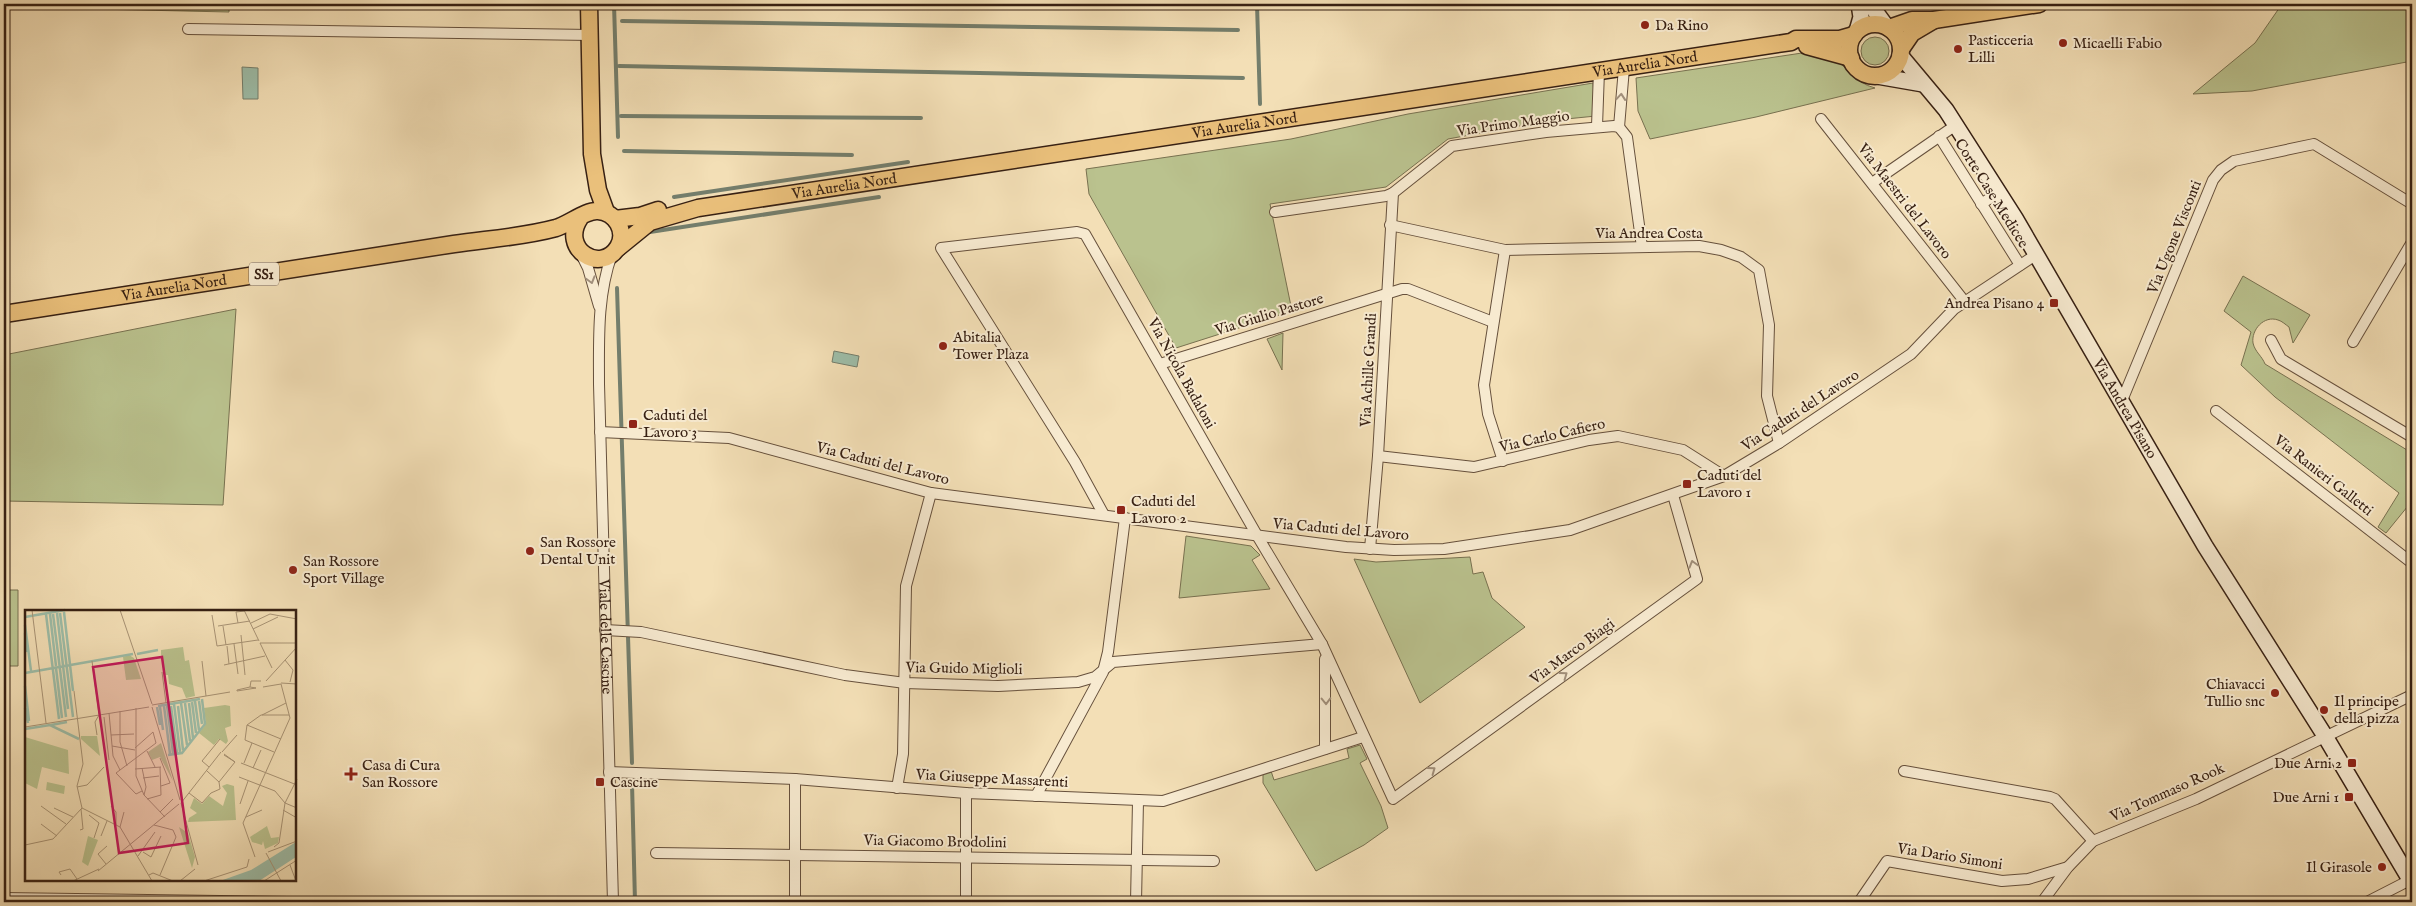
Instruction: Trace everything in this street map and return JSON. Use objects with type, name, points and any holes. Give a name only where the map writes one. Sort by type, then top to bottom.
[{"type":"main road","points":[[589,4],[592,154],[598,190],[610,216],[621,233],[615,251]]},
{"type":"main road","points":[[1934,20],[1912,33],[1894,68],[1877,76],[1861,72],[1850,58],[1849,46],[1856,33],[1870,24],[1888,27],[1912,20],[1934,20],[2039,4]]},
{"type":"main road","points":[[1888,27],[1898,38],[1901,52]]},
{"type":"main road","name":"Via Aurelia Nord","points":[[615,251],[650,222],[698,208],[1624,68],[1791,42],[1796,39],[1840,39],[1856,33]]},
{"type":"main road","points":[[1791,42],[1850,58]]},
{"type":"main road","points":[[578,248],[574,231],[582,217],[592,154]]},
{"type":"main road","name":"Via Aurelia Nord","points":[[610,216],[640,216],[675,207],[698,208]]},
{"type":"main road","name":"SS1","points":[[582,217],[594,211],[610,216]]},
{"type":"main road","name":"Via Aurelia Nord","points":[[4,314],[454,244],[524,235],[554,228],[582,217]]},
{"type":"main road","name":"Via Aurelia Nord","points":[[524,235],[563,240],[578,248]]},
{"type":"main road","name":"SS1","points":[[578,248],[592,258],[599,259],[615,251]]},
{"type":"street","points":[[1856,33],[1861,17],[1859,4]]},
{"type":"street","points":[[1870,4],[1888,27]]},
{"type":"street","points":[[188,29],[590,35]]},
{"type":"street","name":"Via Andrea Pisano","points":[[1901,52],[1923,84],[1956,125],[2037,254],[2205,546],[2325,736],[2411,882]]},
{"type":"street","points":[[1624,68],[1619,127],[1626,137],[1642,247]]},
{"type":"street","points":[[1597,126],[1599,71]]},
{"type":"street","points":[[1877,76],[1923,84]]},
{"type":"street","name":"Via Maestri del Lavoro","points":[[1821,119],[1965,302]]},
{"type":"street","name":"Corte Case Medicee","points":[[1872,183],[1956,125]]},
{"type":"street","name":"Via Primo Maggio","points":[[1275,212],[1376,198],[1393,193],[1452,146],[1597,126],[1619,127]]},
{"type":"street","name":"Corte Case Medicee","points":[[1938,136],[2020,265]]},
{"type":"street","name":"Via Ugone Visconti","points":[[2121,403],[2214,180],[2226,165],[2239,159],[2314,144],[2412,204]]},
{"type":"street","name":"Via Achille Grandi","points":[[1370,549],[1378,456],[1393,193]]},
{"type":"street","name":"Corte Case Medicee","points":[[1981,204],[1998,193]]},
{"type":"street","name":"Via Andrea Costa","points":[[1390,226],[1506,250],[1699,246],[1741,257],[1759,270],[1769,325],[1767,396],[1779,443]]},
{"type":"street","name":"Via Nicola Badaloni","points":[[1104,515],[1075,462],[941,248],[1083,232],[1323,648],[1393,799]]},
{"type":"street","points":[[2353,342],[2412,242]]},
{"type":"street","name":"Viale delle Cascine","points":[[578,248],[588,268],[600,310]]},
{"type":"street","points":[[1503,462],[1488,414],[1484,378],[1506,250]]},
{"type":"street","name":"Viale delle Cascine","points":[[613,902],[600,432],[600,310],[605,277],[615,251]]},
{"type":"street","name":"Via Caduti del Lavoro","points":[[600,432],[729,438],[931,493],[1258,537],[1370,549],[1460,548],[1570,530],[1724,476],[1779,443],[1911,354],[1954,309],[2037,254]]},
{"type":"street","name":"Via Giulio Pastore","points":[[1160,364],[1387,292],[1408,288],[1493,322]]},
{"type":"street","points":[[2271,340],[2281,359],[2412,437]]},
{"type":"street","name":"Via Ranieri Galletti","points":[[2216,411],[2412,563]]},
{"type":"street","name":"Via Carlo Cafiero","points":[[1378,456],[1466,467],[1503,462],[1589,440],[1618,436],[1683,450],[1724,476]]},
{"type":"street","points":[[897,788],[903,754],[906,683],[906,586],[931,493]]},
{"type":"street","name":"Via Marco Biagi","points":[[1393,799],[1697,579],[1673,495]]},
{"type":"street","points":[[1036,796],[1102,672],[1108,652],[1125,518]]},
{"type":"street","name":"Via Guido Miglioli","points":[[605,630],[636,632],[845,675],[906,683],[998,686],[1078,682],[1092,678],[1114,662],[1323,648]]},
{"type":"street","points":[[1323,648],[1325,748]]},
{"type":"street","name":"Via Tommaso Rook","points":[[2042,902],[2068,867],[2093,841],[2196,799],[2412,695]]},
{"type":"street","name":"Via Giuseppe Massarenti","points":[[609,772],[795,779],[966,793],[1163,801],[1363,737]]},
{"type":"street","points":[[1904,771],[2050,797],[2093,841]]},
{"type":"street","points":[[795,779],[795,902]]},
{"type":"street","points":[[966,793],[966,902]]},
{"type":"street","points":[[1136,902],[1138,800]]},
{"type":"street","name":"Via Giacomo Brodolini","points":[[656,853],[1214,861]]},
{"type":"street","name":"Via Dario Simoni","points":[[1859,902],[1887,861],[2002,881],[2028,879],[2068,867]]},
{"type":"street","name":"Via Dario Simoni","points":[[2028,879],[2041,883],[2051,890]]},
{"type":"street","points":[[2367,902],[2411,882]]},
{"type":"street","points":[[4,898],[288,902]]},
{"type":"green space","points":[[4,4],[229,4],[229,12],[4,7]]},
{"type":"green space","points":[[2282,4],[2412,4],[2412,61],[2252,91],[2193,94],[2255,43]]},
{"type":"green space","points":[[1875,37],[1885,41],[1889,51],[1885,61],[1875,65],[1865,61],[1861,51],[1865,41]]},
{"type":"green space","points":[[1802,53],[1820,53],[1833,58],[1861,82],[1875,88],[1756,117],[1650,139],[1638,111],[1636,78]]},
{"type":"green space","points":[[1593,83],[1596,116],[1546,121],[1448,139],[1386,187],[1270,204],[1292,311],[1176,348],[1089,194],[1086,169],[1291,139],[1408,114]]},
{"type":"green space","points":[[2243,276],[2310,315],[2293,343],[2289,327],[2281,321],[2268,320],[2256,329],[2253,343],[2265,364],[2412,453],[2412,501],[2386,533],[2378,527],[2399,493],[2275,397],[2241,365],[2251,332],[2224,311]]},
{"type":"green space","points":[[236,309],[223,505],[4,501],[4,355]]},
{"type":"green space","points":[[1283,333],[1282,370],[1267,339]]},
{"type":"green space","points":[[1186,536],[1251,546],[1260,555],[1252,560],[1270,589],[1179,598]]},
{"type":"green space","points":[[1470,557],[1473,574],[1483,572],[1492,598],[1525,627],[1420,703],[1354,559],[1376,562]]},
{"type":"green space","points":[[4,590],[18,590],[18,666],[4,666]]},
{"type":"green space","points":[[1360,745],[1367,759],[1360,763],[1381,806],[1388,828],[1364,845],[1316,871],[1263,783],[1263,774],[1271,771],[1274,780],[1349,758],[1347,749]]},
{"type":"shaded area","points":[[242,67],[258,68],[258,99],[243,99]]},
{"type":"shaded area","points":[[834,351],[859,356],[857,367],[832,362]]},
{"type":"waterway","points":[[614,4],[618,137]]},
{"type":"waterway","points":[[1257,4],[1260,104]]},
{"type":"waterway","points":[[622,21],[1238,30]]},
{"type":"waterway","points":[[619,66],[1243,78]]},
{"type":"waterway","points":[[621,116],[921,118]]},
{"type":"waterway","points":[[624,151],[852,155]]},
{"type":"waterway","points":[[674,197],[908,162]]},
{"type":"waterway","points":[[650,232],[879,197]]},
{"type":"waterway","points":[[617,288],[632,763]]},
{"type":"waterway","points":[[632,783],[635,902]]},
{"type":"place","name":"Da Rino","points":[[1645,25]]},
{"type":"place","name":"Micaelli Fabio","points":[[2063,43]]},
{"type":"place","name":"Pasticceria Lilli","points":[[1958,49]]},
{"type":"place","name":"Andrea Pisano 4","points":[[2054,303]]},
{"type":"place","name":"Abitalia Tower Plaza","points":[[943,346]]},
{"type":"place","name":"Caduti del Lavoro 3","points":[[633,424]]},
{"type":"place","name":"Caduti del Lavoro 1","points":[[1687,484]]},
{"type":"place","name":"Caduti del Lavoro 2","points":[[1121,510]]},
{"type":"place","name":"San Rossore Dental Unit","points":[[530,551]]},
{"type":"place","name":"San Rossore Sport Village","points":[[293,570]]},
{"type":"place","name":"Chiavacci Tullio snc","points":[[2275,693]]},
{"type":"place","name":"Il principe della pizza","points":[[2324,710]]},
{"type":"place","name":"Due Arni 2","points":[[2352,763]]},
{"type":"place","name":"Casa di Cura San Rossore","points":[[351,774]]},
{"type":"place","name":"Cascine","points":[[600,782]]},
{"type":"place","name":"Due Arni 1","points":[[2349,797]]},
{"type":"place","name":"Il Girasole","points":[[2382,867]]}]
